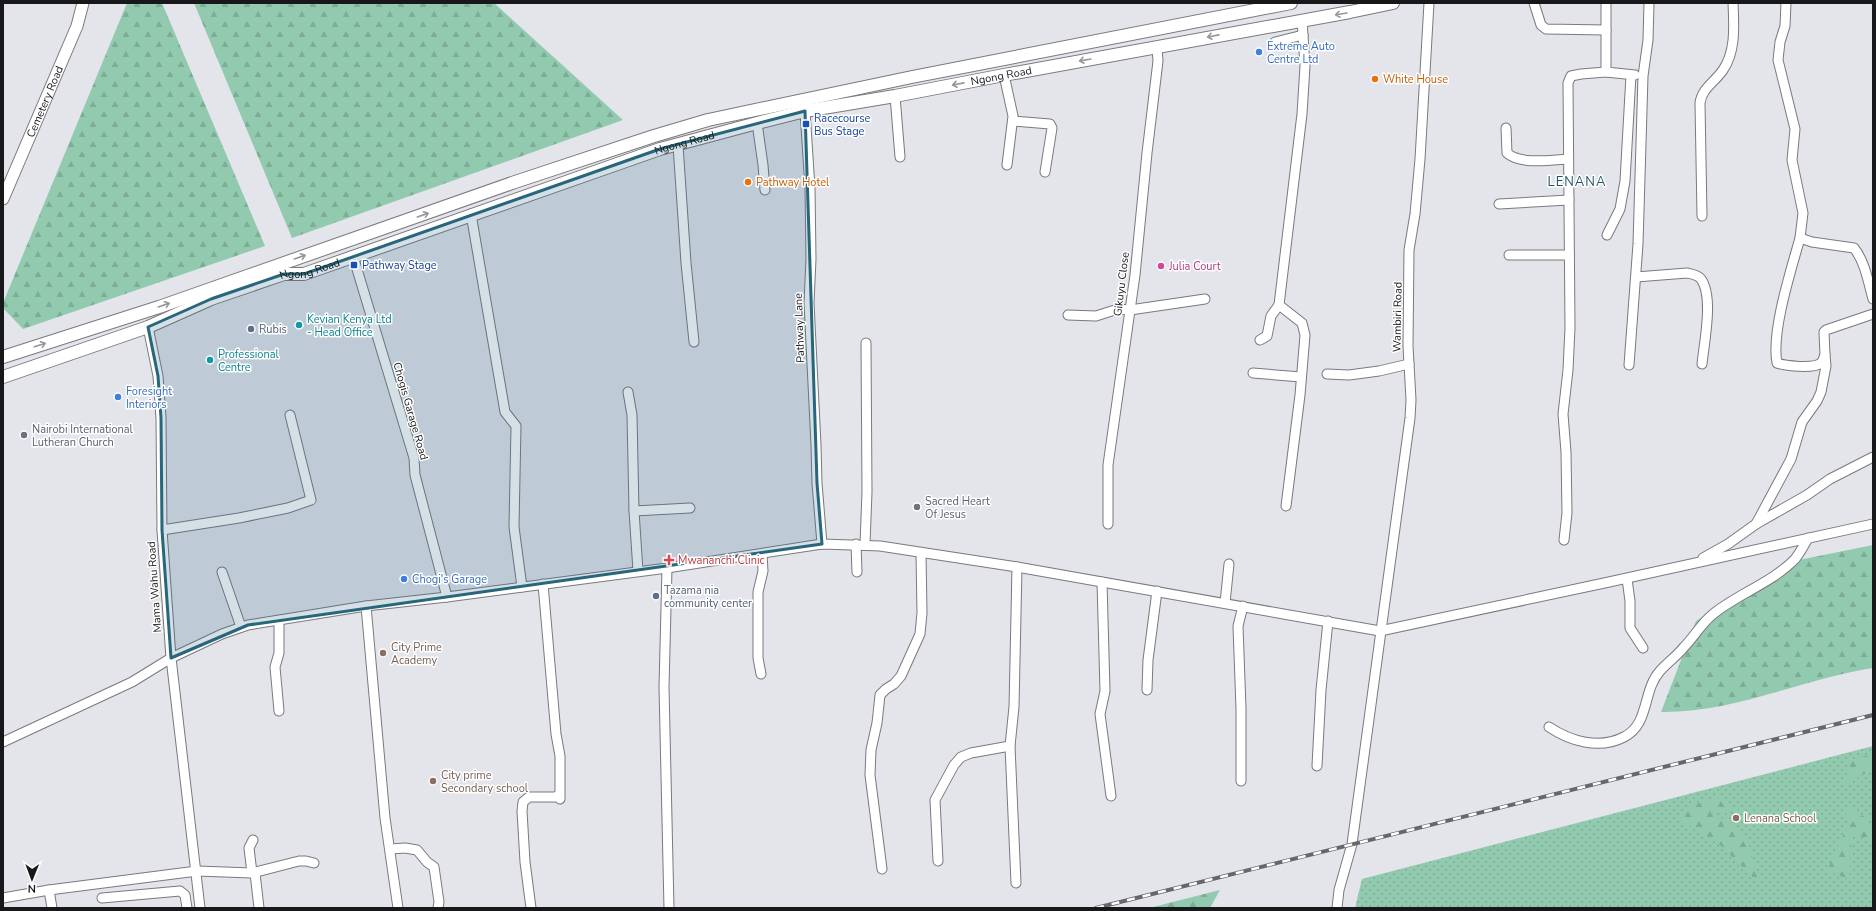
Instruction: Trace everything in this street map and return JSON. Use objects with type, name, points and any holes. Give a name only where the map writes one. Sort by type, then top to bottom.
[{"type":"main road","name":"Ngong Road","points":[[3,357],[159,307],[557,168],[708,120],[912,77],[1290,3]]},
{"type":"main road","name":"Ngong Road","points":[[3,377],[148,327],[210,299],[284,274],[304,274],[471,214],[660,149],[805,111],[1157,48],[1393,3]]},
{"type":"street","name":"Cemetery Road","points":[[3,199],[77,26],[83,3]]},
{"type":"street","name":"Wambiri Road","points":[[1337,908],[1339,890],[1352,844],[1410,418],[1411,400],[1408,364],[1409,250],[1415,214],[1420,159],[1429,3]]},
{"type":"street","points":[[1534,3],[1541,25],[1546,29],[1606,30]]},
{"type":"street","points":[[1606,3],[1606,72]]},
{"type":"street","points":[[1630,365],[1636,277],[1643,76],[1648,40],[1649,3]]},
{"type":"street","points":[[1702,216],[1701,94],[1722,72],[1730,56],[1734,29],[1733,3]]},
{"type":"street","points":[[1786,3],[1785,26],[1780,42],[1778,60],[1795,129],[1792,160],[1803,213],[1800,238],[1777,331],[1776,356],[1777,363],[1785,366],[1815,367],[1822,363],[1826,355]]},
{"type":"street","points":[[1260,340],[1267,336],[1271,316],[1279,305],[1302,114],[1305,66],[1302,20]]},
{"type":"street","points":[[1274,42],[1303,35]]},
{"type":"street","name":"Gikuyu Close","points":[[1108,524],[1108,465],[1142,217],[1147,153],[1155,98],[1158,61],[1157,48]]},
{"type":"street","points":[[1564,540],[1567,513],[1566,452],[1562,414],[1568,370],[1568,83],[1571,76],[1581,74],[1606,72],[1643,76]]},
{"type":"street","points":[[1004,75],[1012,108],[1013,121],[1007,165]]},
{"type":"street","points":[[1607,236],[1620,209],[1625,181],[1631,75]]},
{"type":"street","points":[[895,96],[900,157]]},
{"type":"street","name":"Pathway Lane","points":[[805,111],[810,188],[811,259],[809,303],[816,445],[816,483],[822,544]]},
{"type":"street","points":[[1013,121],[1050,124],[1052,128],[1045,172]]},
{"type":"street","points":[[757,123],[765,190]]},
{"type":"street","points":[[1506,128],[1507,153],[1512,157],[1522,160],[1568,159]]},
{"type":"street","points":[[678,145],[686,263],[694,342]]},
{"type":"street","points":[[1499,204],[1569,200]]},
{"type":"street","points":[[471,214],[505,412],[516,426],[514,527],[522,587]]},
{"type":"street","points":[[1800,238],[1812,242],[1854,248],[1864,265],[1873,299]]},
{"type":"street","points":[[1509,255],[1569,255]]},
{"type":"street","name":"Chogis Garage Road","points":[[353,256],[414,458],[415,475],[447,597]]},
{"type":"street","points":[[1636,277],[1687,273],[1696,275],[1702,280],[1708,313],[1702,364]]},
{"type":"street","points":[[1068,315],[1096,316],[1118,309],[1130,310],[1205,298]]},
{"type":"street","points":[[1279,305],[1302,323],[1305,328],[1301,377],[1286,506]]},
{"type":"street","points":[[1756,524],[1791,459],[1802,422],[1817,401],[1821,392],[1826,366],[1824,332],[1873,314]]},
{"type":"street","name":"Mama Wahu Road","points":[[148,327],[158,376],[162,530],[171,658],[197,871],[200,908]]},
{"type":"street","points":[[857,572],[867,492],[866,343]]},
{"type":"street","points":[[1327,374],[1349,375],[1379,371],[1408,364]]},
{"type":"street","points":[[1253,373],[1301,377]]},
{"type":"street","points":[[628,392],[632,415],[634,511],[638,571]]},
{"type":"street","points":[[162,530],[239,518],[288,508],[311,500],[290,415]]},
{"type":"street","points":[[1695,563],[1728,544],[1756,524],[1841,472],[1873,457]]},
{"type":"street","points":[[634,511],[690,508]]},
{"type":"street","points":[[3,742],[132,682],[171,658],[241,627],[366,606],[447,597],[667,568],[822,544],[860,544],[1016,567],[1380,631],[1873,524]]},
{"type":"street","points":[[1548,728],[1567,738],[1579,742],[1615,740],[1632,732],[1642,719],[1648,691],[1655,676],[1660,670],[1684,648],[1711,616],[1774,574],[1795,558],[1808,538]]},
{"type":"street","points":[[882,868],[870,775],[871,750],[877,723],[880,696],[901,676],[920,634],[922,612],[921,553]]},
{"type":"street","points":[[761,674],[758,658],[758,598],[760,580],[763,571],[762,554]]},
{"type":"street","points":[[1225,603],[1229,564]]},
{"type":"street","points":[[1016,567],[1014,707],[1010,746],[1016,883]]},
{"type":"street","points":[[667,568],[664,688],[669,908]]},
{"type":"street","points":[[222,572],[241,627]]},
{"type":"street","points":[[1627,578],[1630,601],[1630,628],[1643,648]]},
{"type":"street","points":[[1102,582],[1105,691],[1100,714],[1111,796]]},
{"type":"street","points":[[531,908],[525,862],[522,811],[523,802],[529,798],[557,797],[558,795],[560,799],[560,756],[556,734],[543,584]]},
{"type":"street","points":[[1147,690],[1148,660],[1157,591]]},
{"type":"street","points":[[366,606],[385,818],[398,908]]},
{"type":"street","points":[[1241,781],[1241,709],[1238,626],[1243,606]]},
{"type":"street","points":[[279,621],[279,653],[275,667],[279,711]]},
{"type":"street","points":[[1317,766],[1321,690],[1328,621]]},
{"type":"street","points":[[938,861],[935,800],[954,765],[961,757],[971,753],[1010,746]]},
{"type":"street","points":[[253,840],[249,848],[259,908]]},
{"type":"street","points":[[390,849],[405,848],[416,850],[434,867],[439,902],[438,908]]},
{"type":"street","points":[[3,898],[49,890],[197,871],[254,873],[299,861],[306,860],[314,863]]},
{"type":"street","points":[[49,890],[52,908]]},
{"type":"street","points":[[102,898],[180,891],[185,895],[187,908]]},
{"type":"highlighted area","points":[[805,111],[817,483],[822,544],[248,625],[171,658],[162,530],[161,418],[158,376],[148,327],[211,299],[284,274],[304,274],[660,149]]},
{"type":"green space","points":[[127,3],[162,3],[265,246],[23,329],[3,308],[3,303]]},
{"type":"green space","points":[[194,3],[494,3],[623,120],[292,238]]},
{"type":"green space","points":[[1873,545],[1873,668],[1846,673],[1715,707],[1688,711],[1661,712],[1696,621],[1789,562]]},
{"type":"green space","name":"Lenana School","points":[[1873,746],[1873,908],[1355,908],[1362,879]]},
{"type":"green space","points":[[1873,754],[1873,769],[1845,785],[1849,760]]},
{"type":"green space","points":[[1717,797],[1745,814],[1711,813],[1730,822],[1746,839],[1761,885],[1719,844],[1680,820],[1691,806]]},
{"type":"green space","points":[[1838,803],[1867,818],[1869,827],[1873,828],[1873,840],[1868,838],[1852,837],[1849,879],[1827,871],[1850,820]]},
{"type":"green space","points":[[1220,890],[1210,908],[1149,908]]},
{"type":"railway","points":[[1096,908],[1873,715]]},
{"type":"place","name":"Extreme Auto Centre Ltd","points":[[1259,52]]},
{"type":"place","name":"White House","points":[[1375,79]]},
{"type":"place","name":"Racecourse Bus Stage","points":[[806,124]]},
{"type":"place","name":"Pathway Hotel","points":[[748,182]]},
{"type":"place","name":"Pathway Stage","points":[[354,265]]},
{"type":"place","name":"Julia Court","points":[[1161,266]]},
{"type":"place","name":"Kevian Kenya Ltd - Head Office","points":[[299,325]]},
{"type":"place","name":"Rubis","points":[[251,329]]},
{"type":"place","name":"Professional Centre","points":[[210,360]]},
{"type":"place","name":"Foresight Interiors","points":[[118,397]]},
{"type":"place","name":"Nairobi International Lutheran Church","points":[[24,435]]},
{"type":"place","name":"Sacred Heart Of Jesus","points":[[917,507]]},
{"type":"place","name":"Mwananchi Clinic","points":[[669,560]]},
{"type":"place","name":"Chogi's Garage","points":[[404,579]]},
{"type":"place","name":"Tazama nia community center","points":[[656,596]]},
{"type":"place","name":"City Prime Academy","points":[[383,653]]},
{"type":"place","name":"City prime Secondary school","points":[[433,781]]},
{"type":"place","name":"Lenana School","points":[[1736,818]]},
{"type":"district","name":"LENANA","points":[[1577,181]]}]
